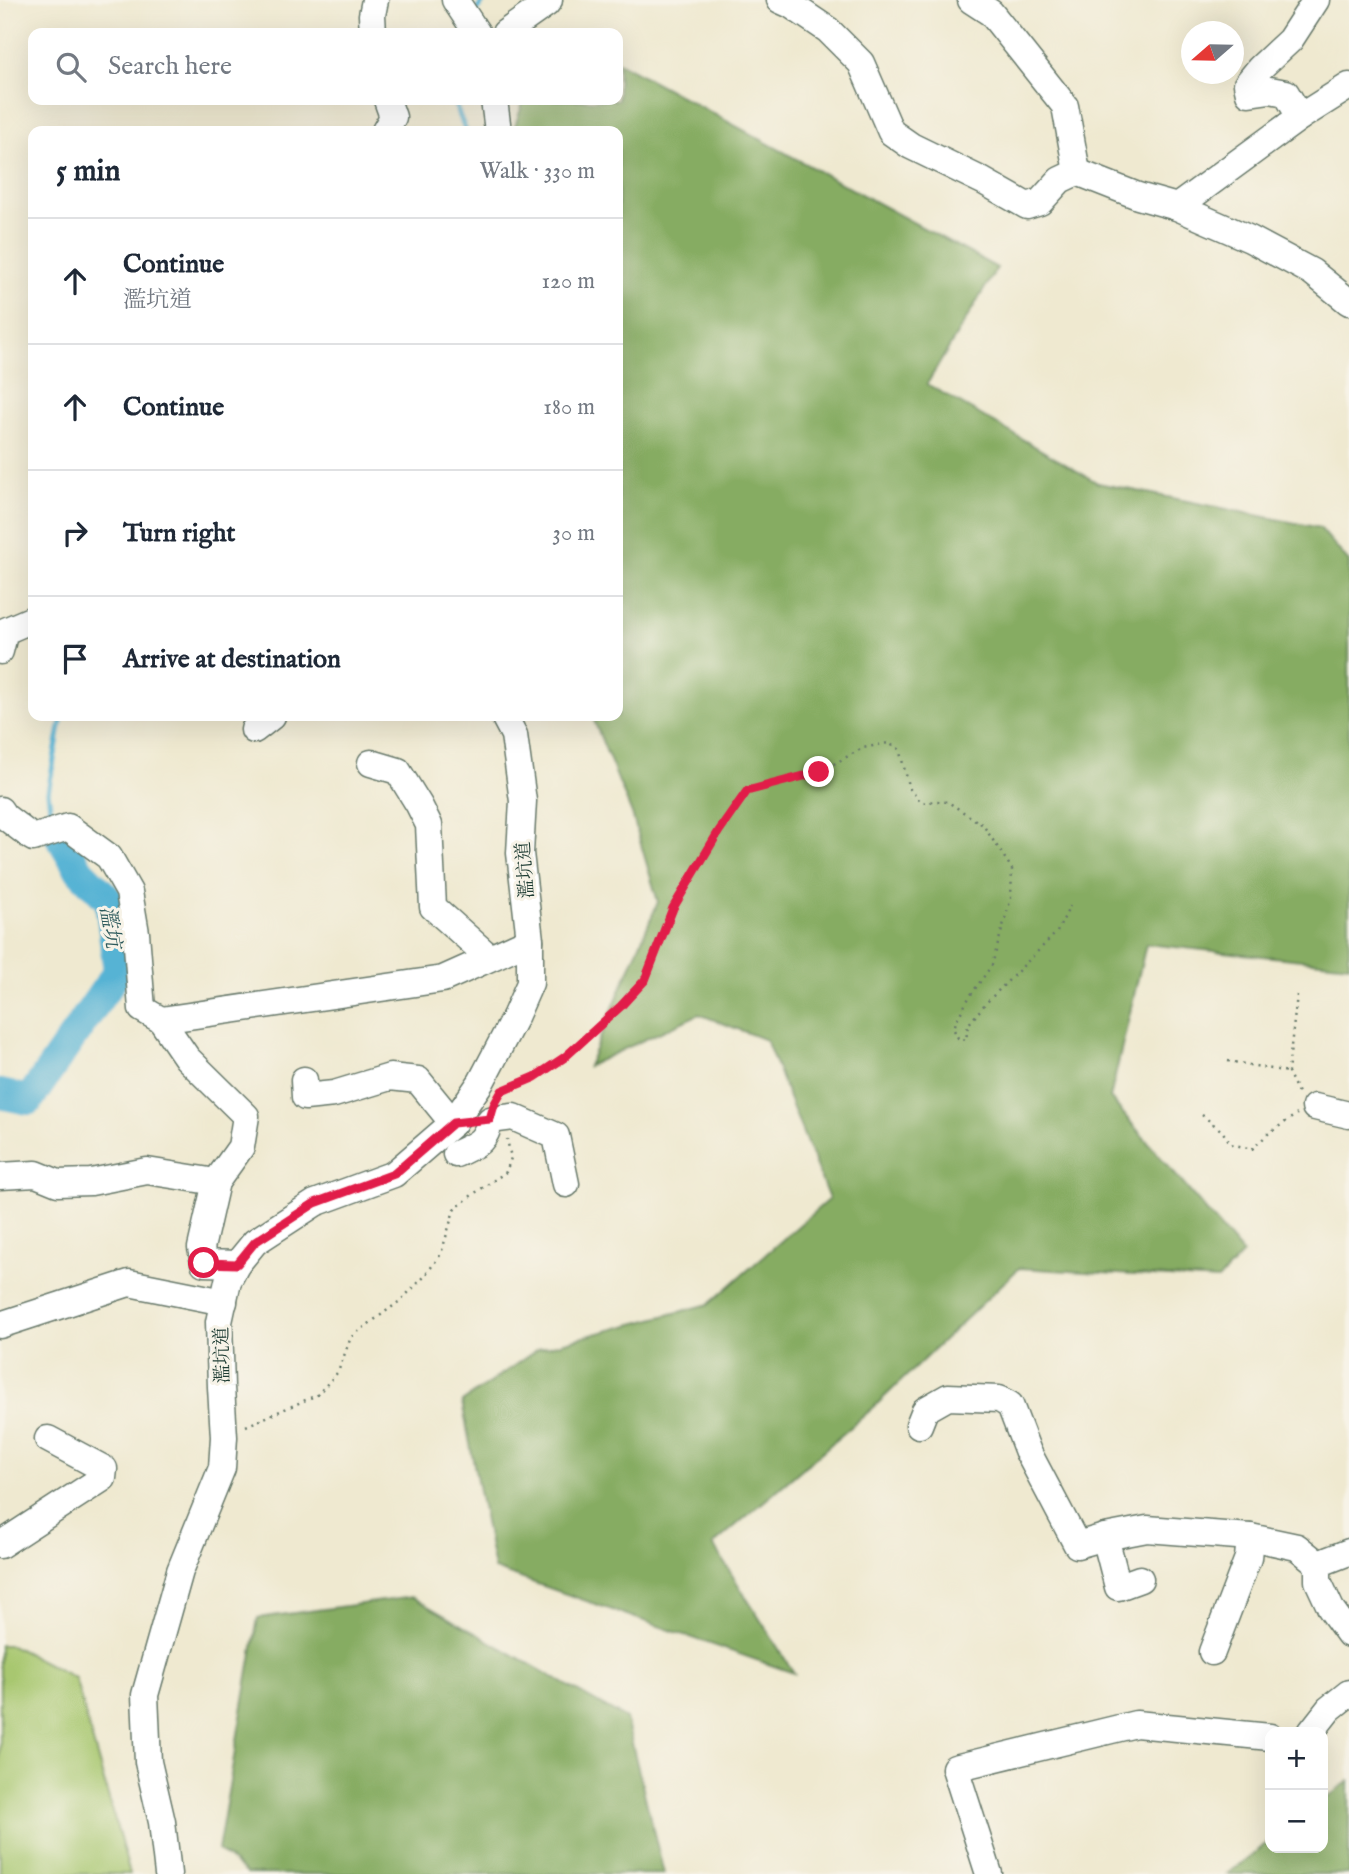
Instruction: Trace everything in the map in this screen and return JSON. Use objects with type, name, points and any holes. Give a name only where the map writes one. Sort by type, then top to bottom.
[{"type":"street","points":[[373,28],[375,0]]},
{"type":"street","points":[[512,28],[549,0]]},
{"type":"street","points":[[780,0],[828,30],[860,63],[891,132],[911,146],[1027,206],[1040,202],[1060,180],[1077,172],[1138,196],[1177,207],[1250,239],[1312,272],[1349,302]]},
{"type":"street","points":[[971,0],[991,13],[1065,106],[1077,172]]},
{"type":"street","points":[[1300,117],[1286,93],[1270,90],[1249,93],[1247,85],[1260,68],[1290,40],[1316,0]]},
{"type":"street","points":[[1177,207],[1300,117],[1349,86]]},
{"type":"street","points":[[388,126],[393,117],[389,105]]},
{"type":"street","points":[[495,105],[497,126]]},
{"type":"street","points":[[0,651],[5,631],[28,621]]},
{"type":"street","name":"濫坑道","points":[[169,1874],[162,1822],[148,1762],[145,1695],[180,1571],[222,1468],[225,1437],[219,1322],[228,1281],[237,1264],[255,1242],[315,1203],[394,1174],[453,1123],[481,1082],[515,1017],[530,983],[530,940],[520,853],[523,801],[514,736],[507,721]]},
{"type":"street","points":[[371,763],[398,771],[429,825],[433,907],[489,957]]},
{"type":"street","points":[[0,810],[33,838],[68,827],[109,857],[129,892],[136,933],[142,1009],[162,1020],[187,1058],[246,1116],[242,1147],[216,1182],[201,1248],[204,1263],[237,1264]]},
{"type":"street","points":[[162,1020],[443,979],[530,940]]},
{"type":"street","points":[[304,1080],[305,1097],[334,1094],[390,1077],[418,1080],[453,1123]]},
{"type":"street","points":[[1310,1107],[1349,1115]]},
{"type":"street","points":[[456,1154],[480,1143],[487,1134],[490,1119],[513,1117],[556,1136],[566,1184]]},
{"type":"street","points":[[0,1176],[36,1174],[58,1183],[91,1182],[147,1171],[216,1182]]},
{"type":"street","points":[[0,1325],[129,1283],[224,1302]]},
{"type":"street","points":[[919,1425],[925,1410],[948,1397],[999,1399],[1010,1405],[1028,1452],[1077,1545],[1147,1529],[1250,1537],[1297,1547],[1318,1564]]},
{"type":"street","points":[[0,1545],[103,1478],[104,1469],[48,1439]]},
{"type":"street","points":[[1105,1537],[1118,1587],[1140,1579]]},
{"type":"street","points":[[1212,1652],[1248,1558],[1250,1537]]},
{"type":"street","points":[[1318,1564],[1349,1552]]},
{"type":"street","points":[[1318,1564],[1318,1581],[1331,1609],[1349,1634]]},
{"type":"street","points":[[1315,1727],[1329,1709],[1349,1693]]},
{"type":"street","points":[[989,1874],[955,1768],[1136,1724],[1265,1737]]},
{"type":"path","points":[[225,1437],[317,1395],[338,1372],[351,1337],[400,1301],[424,1277],[441,1254],[454,1210],[506,1172],[511,1158],[510,1146],[504,1129],[490,1119],[502,1091],[535,1077],[565,1057],[645,980],[673,908],[719,831],[747,791],[819,772],[863,748],[888,743],[898,749],[910,789],[922,803],[948,802],[983,825],[1012,869],[1011,898],[992,965],[956,1021],[954,1030],[958,1038],[966,1040],[968,1025],[985,1004],[1057,932],[1070,906]]},
{"type":"path","points":[[1202,1115],[1222,1131],[1231,1144],[1252,1149],[1268,1134],[1310,1107],[1288,1072],[1297,995]]},
{"type":"path","points":[[1228,1061],[1288,1072]]},
{"type":"green space","points":[[623,65],[997,268],[927,384],[1098,483],[1320,528],[1349,562],[1349,965],[1146,944],[1110,1098],[1243,1254],[1218,1280],[1019,1268],[873,1408],[713,1545],[794,1673],[494,1569],[462,1402],[538,1349],[709,1304],[829,1199],[766,1040],[699,1014],[588,1066],[658,902],[632,814],[594,721],[623,721],[623,126],[515,126],[522,105],[623,105]]},
{"type":"green space","points":[[412,1597],[626,1719],[664,1874],[247,1874],[218,1850],[258,1618]]},
{"type":"green space","points":[[0,1645],[11,1645],[75,1678],[130,1874],[0,1874]]},
{"type":"green space","points":[[1349,1781],[1349,1874],[1227,1874],[1265,1845],[1265,1853],[1328,1853],[1328,1797]]},
{"type":"waterway","name":"濫坑","points":[[474,15],[484,0]]},
{"type":"waterway","name":"濫坑","points":[[455,105],[464,126]]},
{"type":"waterway","name":"濫坑","points":[[52,823],[48,792],[61,721]]},
{"type":"waterway","name":"濫坑","points":[[0,1094],[29,1100],[118,971],[109,900],[80,871],[52,823]]},
{"type":"route","points":[[204,1263],[237,1264],[255,1242],[315,1203],[394,1174],[453,1123],[490,1119],[502,1091],[535,1077],[565,1057],[645,980],[673,908],[719,831],[747,791],[819,772]]}]
